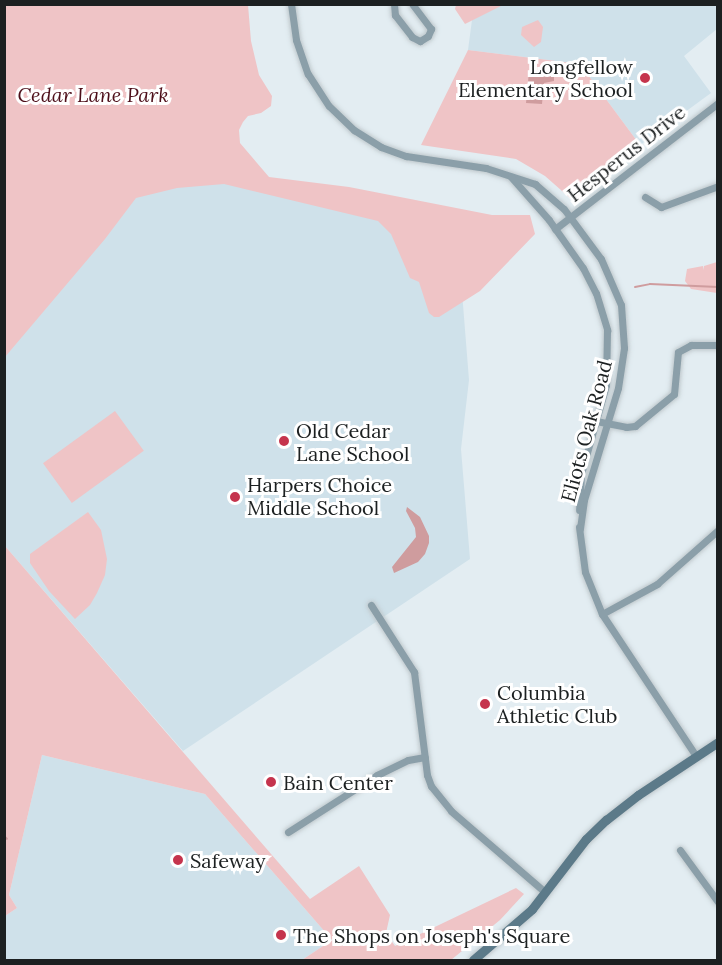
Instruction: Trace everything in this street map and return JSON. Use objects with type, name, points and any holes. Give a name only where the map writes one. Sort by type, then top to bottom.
[{"type":"main road","points":[[473,960],[516,924],[545,892],[586,839],[606,820],[717,742]]},
{"type":"street","name":"Eliots Oak Road","points":[[291,4],[296,40],[308,74],[329,106],[354,130],[381,147],[406,156],[486,168],[535,184],[571,217],[601,259],[621,305],[624,328],[622,366],[584,500],[579,529]]},
{"type":"street","points":[[394,4],[395,15],[412,37],[420,41],[428,36],[431,29],[412,4]]},
{"type":"street","name":"Hesperus Drive","points":[[555,228],[717,104]]},
{"type":"street","name":"Eliots Oak Road","points":[[509,175],[555,228],[590,280],[607,330],[606,385],[581,474],[579,529],[585,572],[602,614],[696,756]]},
{"type":"street","points":[[645,197],[661,207],[717,186]]},
{"type":"street","points":[[596,422],[626,428],[635,426],[670,400],[675,389],[676,357],[681,349],[691,345],[717,345]]},
{"type":"street","points":[[602,614],[657,584],[717,530]]},
{"type":"street","points":[[371,605],[414,672],[427,775],[441,800],[545,892]]},
{"type":"street","points":[[288,832],[377,775],[408,760],[424,757]]},
{"type":"street","points":[[680,850],[717,902]]},
{"type":"shaded area","name":"Longfellow Elementary School","points":[[474,5],[717,5],[717,29],[684,56],[711,93],[640,145],[580,64],[468,50]]},
{"type":"shaded area","points":[[529,71],[554,74],[554,81],[544,83],[542,104],[526,103]]},
{"type":"shaded area","name":"Harpers Choice Middle School","points":[[160,150],[241,175],[367,199],[462,292],[469,380],[461,449],[470,559],[183,751],[5,546],[4,350]]},
{"type":"shaded area","points":[[407,507],[420,517],[429,536],[429,543],[425,554],[418,562],[394,573],[392,567],[416,537],[415,528],[406,511]]},
{"type":"shaded area","points":[[42,755],[205,794],[332,940],[302,960],[5,960],[5,916],[17,908],[9,895]]},
{"type":"green space","name":"Cedar Lane Park","points":[[5,4],[248,5],[251,41],[259,75],[272,96],[271,106],[261,113],[248,116],[243,122],[239,130],[240,143],[269,177],[349,187],[492,215],[530,215],[535,234],[480,291],[439,317],[434,317],[429,313],[419,282],[410,278],[391,234],[378,221],[224,184],[177,188],[136,198],[105,239],[5,357]]},
{"type":"green space","points":[[456,4],[503,5],[465,24],[455,9]]},
{"type":"green space","points":[[538,20],[543,27],[541,42],[534,47],[521,35],[522,27]]},
{"type":"green space","points":[[468,50],[580,64],[640,145],[570,198],[545,176],[516,159],[421,145]]},
{"type":"green space","points":[[717,262],[717,293],[691,289],[685,281],[687,269],[703,266],[704,270],[704,266]]},
{"type":"green space","points":[[115,411],[144,451],[72,503],[43,463]]},
{"type":"green space","points":[[88,512],[101,530],[107,559],[105,575],[97,593],[90,605],[75,619],[49,591],[30,563],[30,554]]},
{"type":"green space","points":[[5,546],[310,899],[359,866],[390,915],[386,933],[395,946],[516,888],[524,894],[500,920],[451,960],[302,960],[332,940],[205,794],[42,755],[9,895],[17,908],[5,916]]},
{"type":"waterway","points":[[635,287],[650,284],[718,287]]},
{"type":"waterway","points":[[4,836],[7,839]]},
{"type":"place","name":"Longfellow Elementary School","points":[[645,78]]},
{"type":"place","name":"Old Cedar Lane School","points":[[284,441]]},
{"type":"place","name":"Harpers Choice Middle School","points":[[235,497]]},
{"type":"place","name":"Columbia Athletic Club","points":[[485,704]]},
{"type":"place","name":"Bain Center","points":[[271,782]]},
{"type":"place","name":"Safeway","points":[[178,860]]},
{"type":"place","name":"The Shops on Joseph's Square","points":[[281,935]]}]
